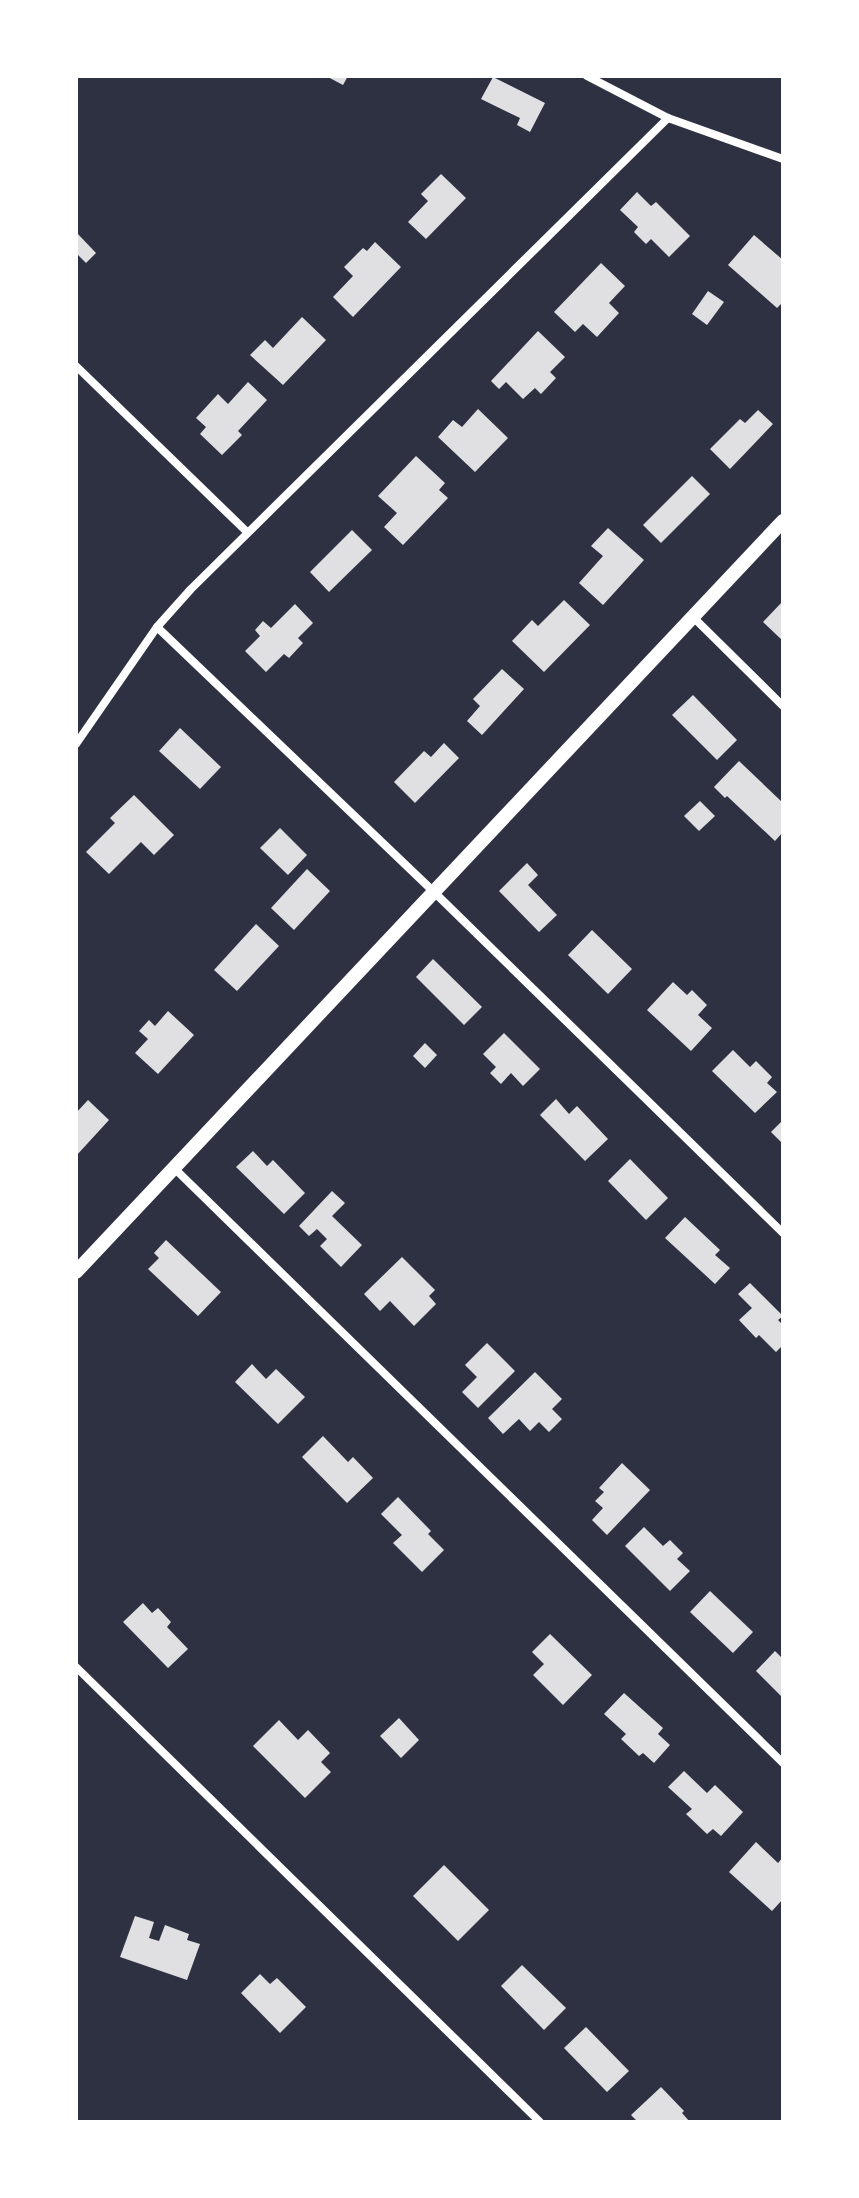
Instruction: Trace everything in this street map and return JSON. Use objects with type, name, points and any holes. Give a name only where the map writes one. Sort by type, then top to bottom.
[{"type":"street","points":[[587,76],[668,118],[783,159]]},
{"type":"street","points":[[76,744],[157,627],[247,532],[668,118]]},
{"type":"street","points":[[76,366],[247,532]]},
{"type":"street","points":[[76,1272],[783,521]]},
{"type":"street","points":[[693,617],[783,706]]},
{"type":"street","points":[[157,627],[783,1233]]},
{"type":"street","points":[[173,1167],[783,1763]]},
{"type":"street","points":[[76,1667],[540,2122]]},
{"type":"building","points":[[326,76],[348,76],[343,85]]},
{"type":"building","points":[[493,77],[545,103],[530,132],[517,125],[520,118],[481,99]]},
{"type":"building","points":[[441,174],[466,198],[426,239],[408,222],[428,201],[421,194]]},
{"type":"building","points":[[637,192],[651,206],[656,202],[690,236],[669,257],[651,239],[646,244],[634,232],[638,227],[620,210]]},
{"type":"building","points":[[76,232],[96,253],[86,263],[76,253]]},
{"type":"building","points":[[754,235],[783,260],[783,302],[777,308],[728,265]]},
{"type":"building","points":[[375,242],[401,267],[353,317],[333,297],[353,276],[344,267],[363,248],[367,251]]},
{"type":"building","points":[[601,263],[625,286],[609,303],[619,313],[597,337],[583,324],[575,332],[554,312]]},
{"type":"building","points":[[708,291],[724,302],[707,325],[692,314]]},
{"type":"building","points":[[302,317],[326,340],[283,385],[250,355],[265,340],[273,348]]},
{"type":"building","points":[[538,331],[565,357],[550,372],[556,378],[541,394],[535,388],[523,399],[506,382],[499,389],[491,381]]},
{"type":"building","points":[[248,382],[267,400],[238,431],[242,435],[222,455],[200,434],[206,427],[196,418],[218,394],[228,404]]},
{"type":"building","points":[[478,409],[508,438],[475,472],[438,437],[453,420],[462,427]]},
{"type":"building","points":[[758,410],[773,424],[730,469],[710,449],[740,419],[745,423]]},
{"type":"building","points":[[416,456],[445,483],[439,490],[448,498],[403,545],[384,527],[397,513],[378,496]]},
{"type":"building","points":[[692,476],[710,494],[661,543],[643,525]]},
{"type":"building","points":[[608,528],[644,560],[603,605],[579,583],[603,556],[591,546]]},
{"type":"building","points":[[352,530],[372,550],[329,592],[310,572]]},
{"type":"building","points":[[564,600],[590,625],[544,672],[512,641],[532,620],[538,626]]},
{"type":"building","points":[[783,601],[783,641],[763,622]]},
{"type":"building","points":[[295,604],[313,623],[298,638],[303,643],[289,658],[284,654],[266,672],[245,651],[260,636],[255,630],[263,621],[271,628]]},
{"type":"building","points":[[502,669],[524,689],[482,735],[467,721],[480,706],[473,699]]},
{"type":"building","points":[[693,695],[737,740],[717,760],[672,715]]},
{"type":"building","points":[[180,728],[221,767],[200,789],[159,751]]},
{"type":"building","points":[[444,743],[459,758],[415,803],[394,782],[424,751],[431,757]]},
{"type":"building","points":[[739,761],[783,803],[783,832],[775,841],[714,787]]},
{"type":"building","points":[[134,795],[174,835],[154,855],[141,842],[109,874],[86,852],[115,823],[110,818]]},
{"type":"building","points":[[700,801],[715,816],[699,831],[684,816]]},
{"type":"building","points":[[280,828],[307,855],[288,875],[260,848]]},
{"type":"building","points":[[527,863],[538,875],[528,885],[557,915],[539,932],[499,891]]},
{"type":"building","points":[[307,869],[330,891],[294,930],[271,908]]},
{"type":"building","points":[[256,924],[279,946],[237,991],[214,970]]},
{"type":"building","points":[[592,930],[632,969],[608,994],[568,955]]},
{"type":"building","points":[[433,959],[482,1007],[464,1025],[416,977]]},
{"type":"building","points":[[673,982],[687,995],[692,990],[707,1005],[698,1015],[712,1028],[691,1051],[647,1010]]},
{"type":"building","points":[[168,1011],[194,1035],[158,1074],[135,1053],[148,1039],[139,1031],[149,1020],[155,1026]]},
{"type":"building","points":[[504,1033],[540,1069],[523,1086],[511,1073],[501,1084],[490,1073],[496,1067],[483,1054]]},
{"type":"building","points":[[425,1043],[437,1055],[425,1068],[413,1056]]},
{"type":"building","points":[[733,1050],[750,1067],[756,1061],[772,1077],[767,1083],[777,1092],[755,1113],[712,1071]]},
{"type":"building","points":[[556,1099],[569,1114],[577,1106],[608,1139],[585,1161],[540,1115]]},
{"type":"building","points":[[88,1100],[109,1120],[76,1156],[76,1113]]},
{"type":"building","points":[[783,1120],[783,1144],[771,1132]]},
{"type":"building","points":[[253,1151],[267,1166],[273,1160],[305,1193],[284,1214],[236,1167]]},
{"type":"building","points":[[630,1159],[668,1198],[646,1220],[608,1181]]},
{"type":"building","points":[[332,1191],[345,1203],[332,1216],[362,1245],[341,1267],[320,1246],[327,1239],[317,1229],[309,1236],[299,1226]]},
{"type":"building","points":[[685,1217],[720,1250],[715,1255],[730,1268],[715,1284],[665,1238]]},
{"type":"building","points":[[166,1240],[221,1292],[198,1316],[148,1269],[159,1258],[154,1253]]},
{"type":"building","points":[[402,1257],[435,1290],[429,1296],[436,1304],[414,1326],[390,1301],[380,1311],[364,1294]]},
{"type":"building","points":[[750,1283],[783,1316],[778,1320],[783,1325],[783,1345],[776,1352],[759,1335],[756,1338],[739,1320],[752,1308],[738,1294]]},
{"type":"building","points":[[487,1343],[515,1371],[478,1408],[462,1392],[477,1377],[465,1365]]},
{"type":"building","points":[[252,1364],[266,1379],[276,1369],[305,1397],[278,1424],[235,1382]]},
{"type":"building","points":[[535,1372],[562,1399],[552,1409],[562,1419],[549,1432],[539,1422],[530,1431],[519,1419],[503,1434],[488,1418]]},
{"type":"building","points":[[323,1436],[348,1462],[353,1457],[373,1478],[347,1503],[302,1457]]},
{"type":"building","points":[[622,1463],[650,1490],[607,1535],[592,1520],[603,1508],[595,1501],[604,1492],[599,1488]]},
{"type":"building","points":[[398,1497],[431,1531],[428,1534],[444,1550],[422,1572],[393,1543],[402,1535],[381,1514]]},
{"type":"building","points":[[644,1527],[663,1546],[670,1540],[683,1553],[677,1559],[690,1571],[670,1591],[625,1546]]},
{"type":"building","points":[[710,1591],[753,1632],[733,1653],[690,1612]]},
{"type":"building","points":[[143,1603],[152,1613],[158,1608],[171,1622],[167,1627],[188,1649],[168,1668],[123,1622]]},
{"type":"building","points":[[550,1634],[592,1675],[563,1705],[533,1675],[544,1664],[532,1652]]},
{"type":"building","points":[[775,1651],[783,1659],[783,1698],[756,1671]]},
{"type":"building","points":[[624,1693],[663,1728],[658,1734],[670,1745],[654,1763],[643,1753],[639,1756],[621,1739],[626,1734],[604,1714]]},
{"type":"building","points":[[399,1718],[419,1740],[401,1758],[380,1736]]},
{"type":"building","points":[[279,1720],[298,1740],[308,1730],[330,1753],[321,1762],[331,1772],[305,1798],[253,1746]]},
{"type":"building","points":[[684,1771],[707,1793],[715,1785],[743,1812],[721,1836],[713,1829],[707,1834],[686,1814],[692,1809],[668,1787]]},
{"type":"building","points":[[756,1842],[778,1863],[783,1857],[783,1899],[772,1911],[729,1872]]},
{"type":"building","points":[[444,1865],[489,1910],[458,1941],[413,1896]]},
{"type":"building","points":[[135,1916],[154,1922],[149,1938],[159,1941],[165,1925],[189,1934],[187,1940],[200,1944],[187,1980],[120,1957]]},
{"type":"building","points":[[522,1965],[566,2008],[544,2030],[501,1986]]},
{"type":"building","points":[[260,1974],[270,1984],[277,1978],[306,2007],[280,2033],[241,1993]]},
{"type":"building","points":[[586,2027],[629,2071],[607,2092],[564,2048]]},
{"type":"building","points":[[661,2087],[690,2122],[638,2122],[631,2115]]}]
